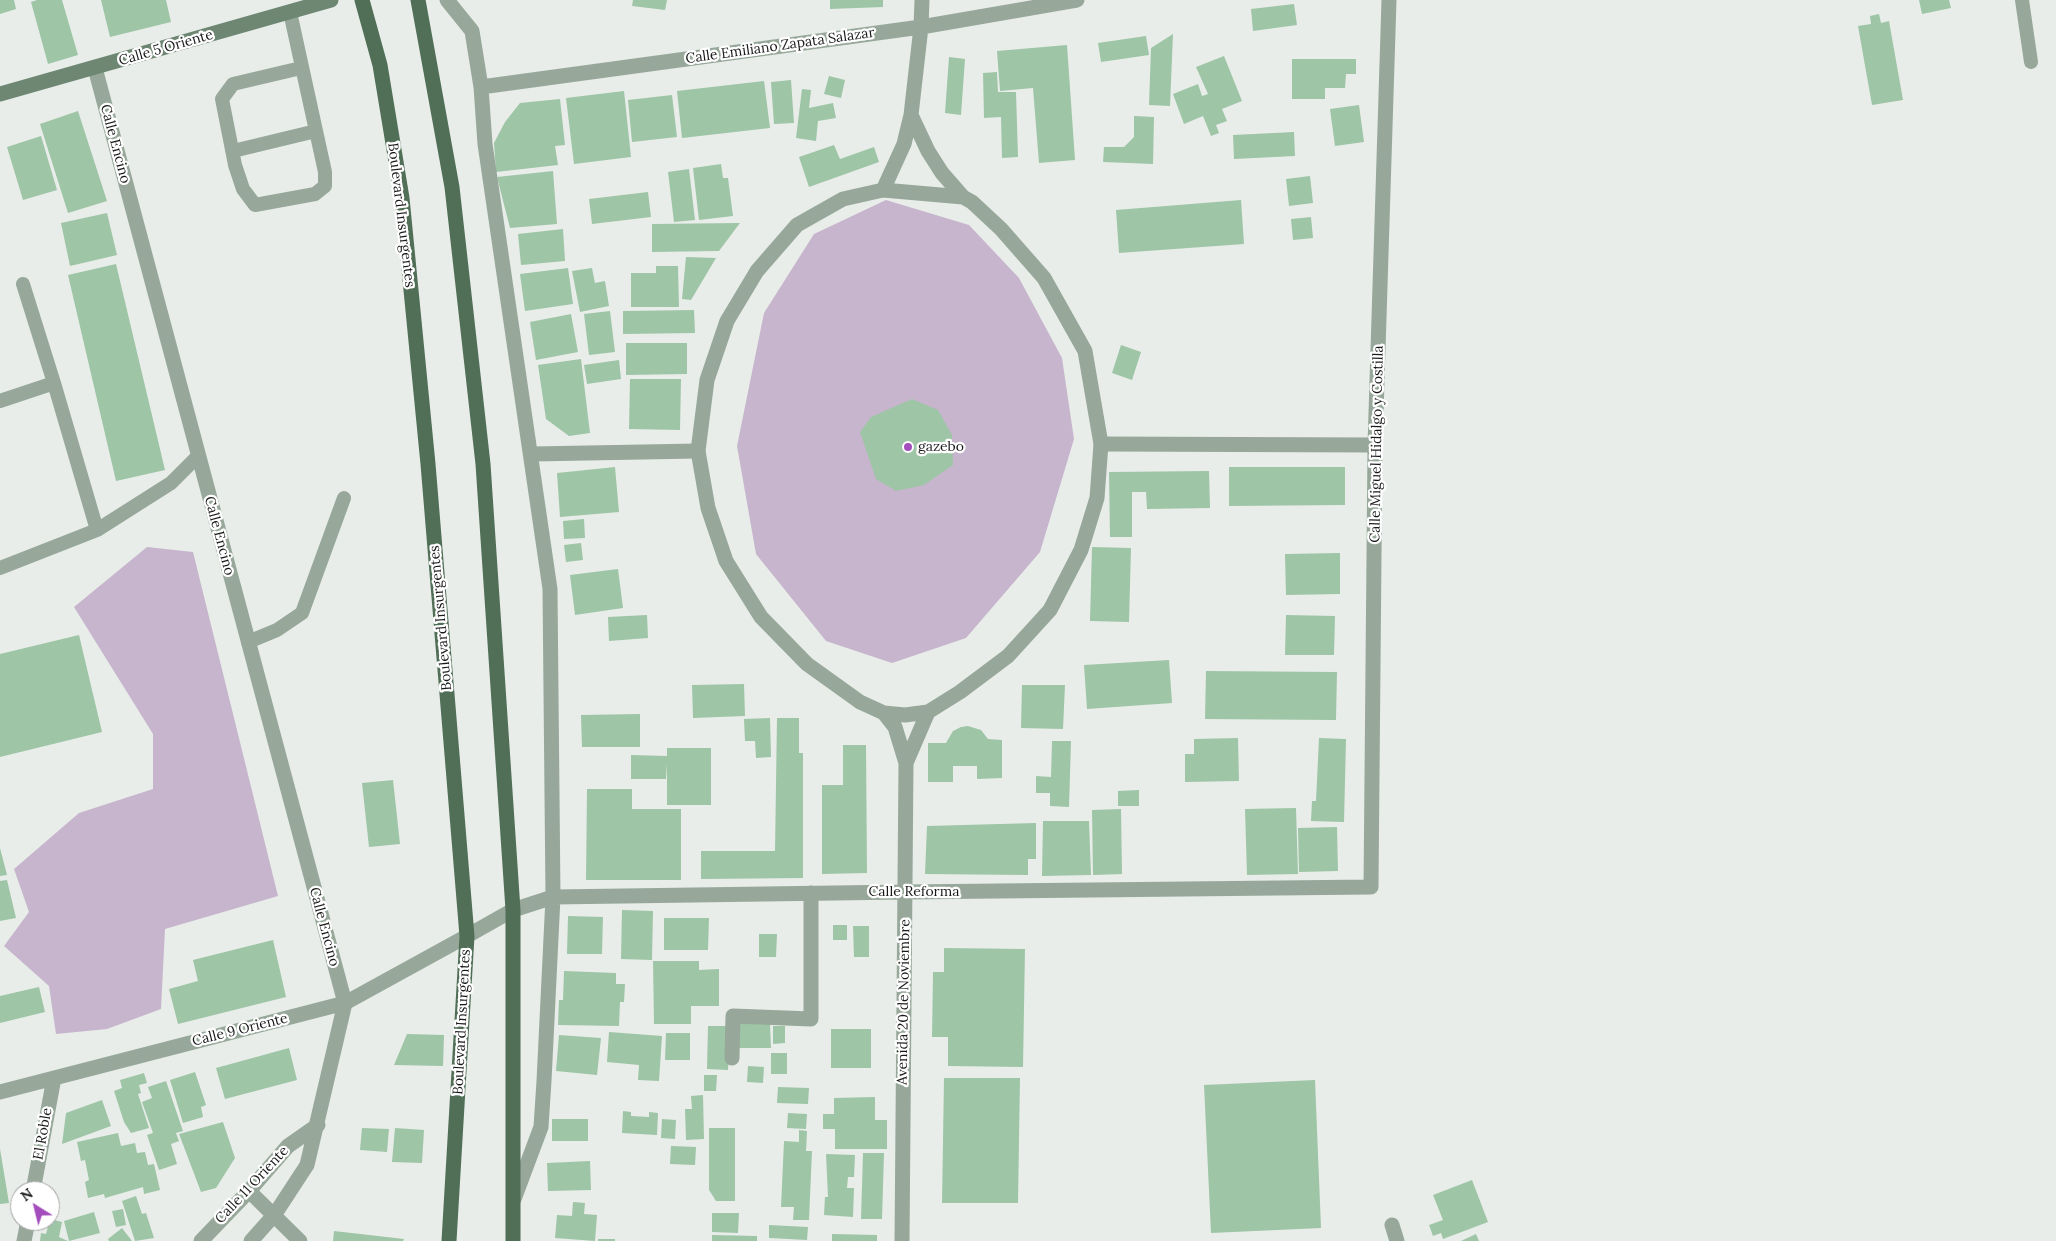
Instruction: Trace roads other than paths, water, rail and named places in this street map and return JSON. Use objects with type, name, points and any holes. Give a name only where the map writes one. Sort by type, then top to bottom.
[{"type":"main road","name":"Calle 5 Oriente","points":[[0,94],[331,0]]},
{"type":"main road","name":"Boulevard Insurgentes","points":[[362,0],[380,65],[402,198],[428,474],[467,936],[449,1241]]},
{"type":"main road","points":[[418,0],[452,187],[482,454],[513,910],[513,1241]]},
{"type":"street","points":[[883,190],[904,144],[911,115],[922,27],[922,0]]},
{"type":"street","name":"Calle Emiliano Zapata Salazar","points":[[481,86],[922,27],[1077,0]]},
{"type":"street","name":"Calle Miguel Hidalgo y Costilla","points":[[1371,887],[1376,444],[1390,0]]},
{"type":"street","points":[[448,1],[472,31],[481,86],[485,144],[532,454],[550,589],[553,897],[541,1127],[514,1200]]},
{"type":"street","name":"Calle Encino","points":[[95,68],[345,1003]]},
{"type":"street","points":[[911,115],[928,151],[963,197],[972,202],[1001,229],[1044,278],[1085,351],[1101,444],[1097,498],[1081,550],[1050,610],[1008,656],[960,692],[928,712],[905,715],[884,713],[860,702],[807,664],[762,617],[726,561],[708,508],[698,451],[707,380],[727,321],[757,271],[797,224],[843,199],[883,190],[963,197]]},
{"type":"street","points":[[1101,444],[1376,444]]},
{"type":"street","points":[[532,454],[698,451]]},
{"type":"street","name":"Avenida 20 de Noviembre","points":[[906,763],[928,712]]},
{"type":"street","name":"Avenida 20 de Noviembre","points":[[884,713],[894,727],[906,763],[902,1241]]},
{"type":"street","name":"Calle Reforma","points":[[467,936],[513,910],[553,897],[1371,887]]},
{"type":"street","points":[[732,1058],[733,1016],[811,1019],[811,893]]},
{"type":"street","name":"Calle 9 Oriente","points":[[0,1092],[345,1003],[467,936]]},
{"type":"street","points":[[318,1125],[345,1003]]},
{"type":"street","name":"El Roble","points":[[35,1181],[54,1078]]},
{"type":"street","name":"Calle 11 Oriente","points":[[201,1241],[249,1191],[288,1146],[318,1125]]},
{"type":"street","name":"Calle 11 Oriente","points":[[251,1241],[275,1214],[307,1165],[318,1125]]},
{"type":"street","points":[[249,1191],[275,1214],[300,1241]]},
{"type":"street","points":[[1392,1225],[1397,1241]]},
{"type":"lane","points":[[2022,0],[2031,62]]},
{"type":"lane","points":[[290,12],[325,172],[325,186],[315,194],[255,205],[243,189],[222,98],[233,84],[301,68]]},
{"type":"lane","points":[[233,151],[316,131]]},
{"type":"lane","points":[[23,284],[97,530]]},
{"type":"lane","points":[[0,401],[54,383]]},
{"type":"lane","points":[[0,568],[97,530],[171,483],[198,456]]},
{"type":"lane","points":[[248,642],[277,630],[302,613],[344,498]]},
{"type":"place","name":"gazebo","points":[[908,447]]}]
